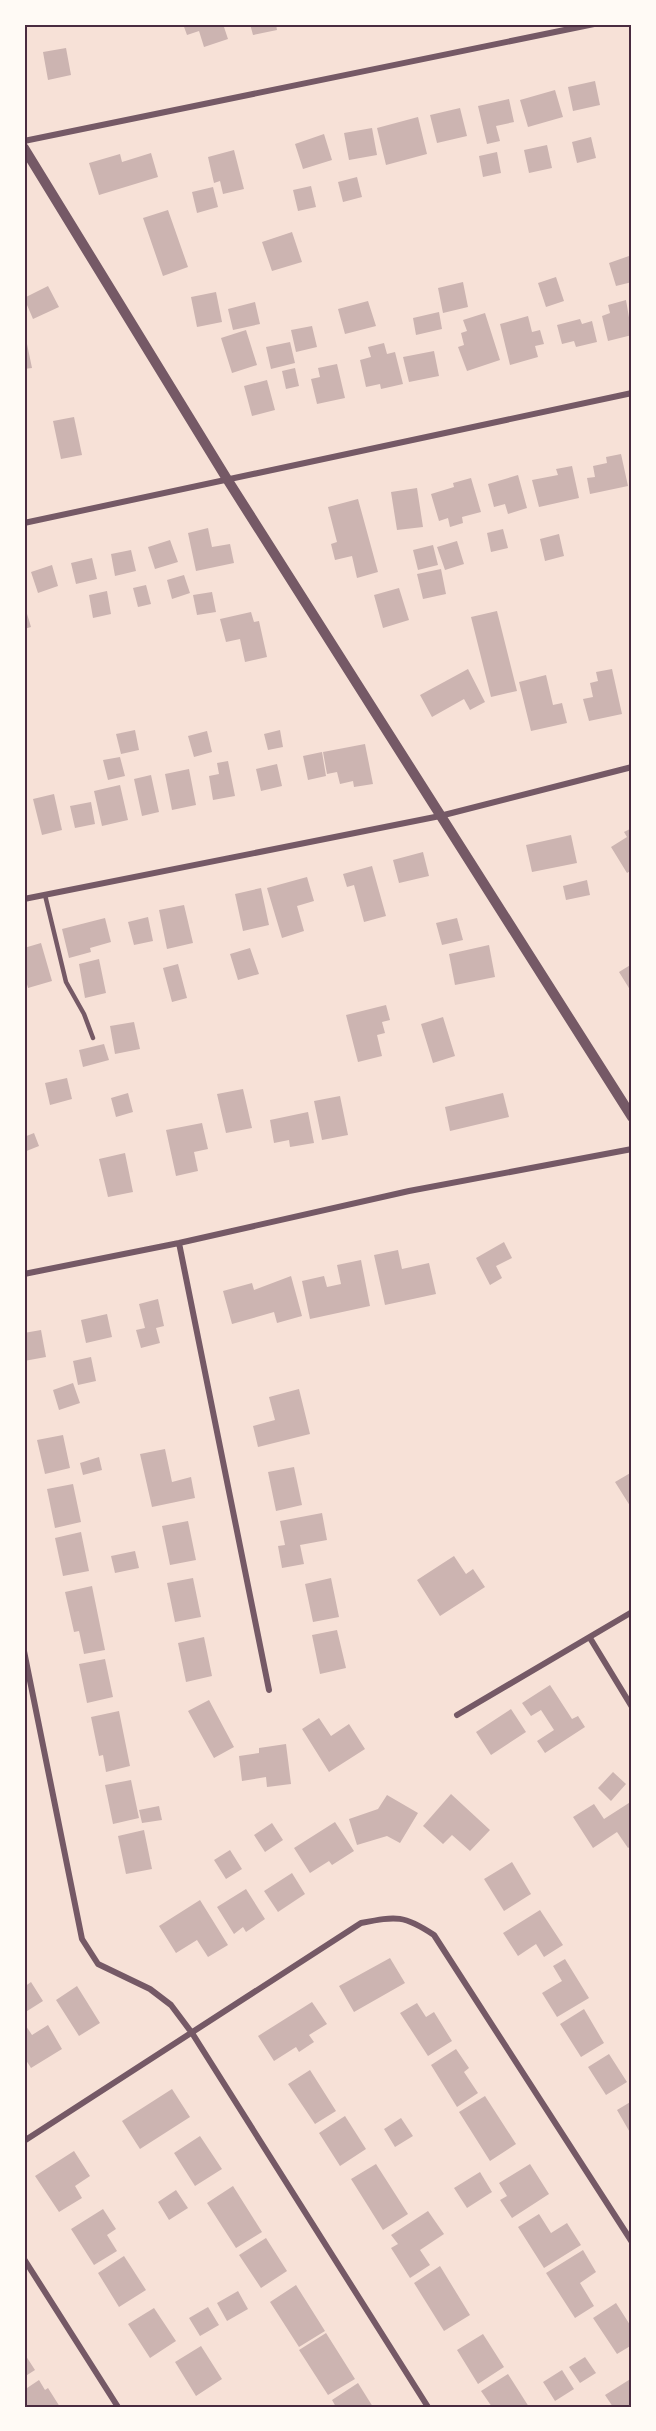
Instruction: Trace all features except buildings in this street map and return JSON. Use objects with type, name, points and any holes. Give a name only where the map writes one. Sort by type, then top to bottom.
[{"type":"street","points":[[24,141],[594,24]]},
{"type":"street","points":[[24,148],[227,479],[632,1118]]},
{"type":"street","points":[[24,523],[632,393]]},
{"type":"street","points":[[24,899],[440,816],[632,767]]},
{"type":"street","points":[[24,1274],[179,1243],[409,1191],[632,1149]]},
{"type":"street","points":[[179,1243],[269,1690]]},
{"type":"street","points":[[457,1715],[632,1612]]},
{"type":"street","points":[[590,1638],[632,1707]]},
{"type":"street","points":[[24,1652],[82,1939],[98,1964],[150,1989],[171,2005],[192,2033],[428,2407]]},
{"type":"street","points":[[24,2141],[361,1923],[383,1918],[410,1919],[434,1935],[632,2242]]},
{"type":"street","points":[[24,2259],[118,2407]]},
{"type":"lane","points":[[45,895],[66,982],[88,1023],[93,1038]]}]
